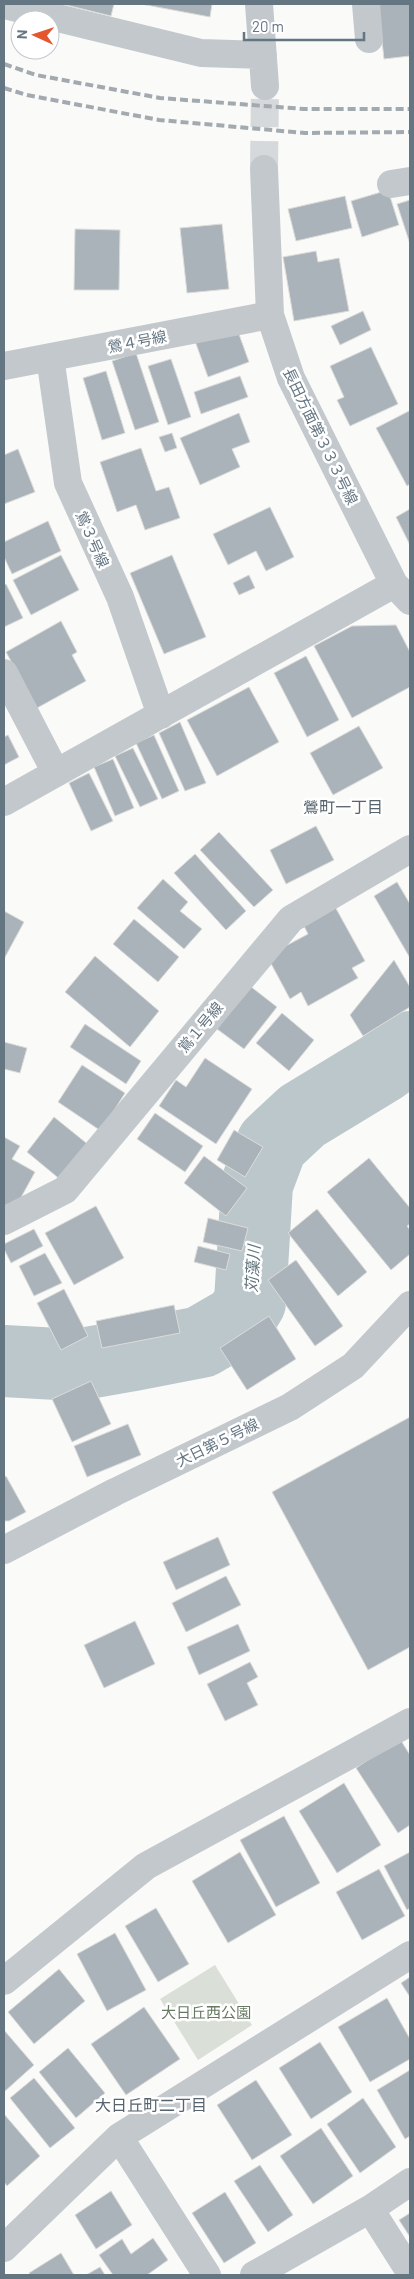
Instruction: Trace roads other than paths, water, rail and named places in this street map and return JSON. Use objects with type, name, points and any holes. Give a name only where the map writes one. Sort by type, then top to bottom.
[{"type":"street","points":[[259,4],[265,86]]},
{"type":"street","points":[[366,4],[369,40]]},
{"type":"street","points":[[4,5],[201,53],[263,55]]},
{"type":"street","name":"長田方面第３３３号線","points":[[264,169],[270,316],[291,378],[402,593]]},
{"type":"street","name":"鶯４号線","points":[[4,366],[270,316]]},
{"type":"street","name":"鴬３号線","points":[[50,357],[68,483],[120,596],[161,715]]},
{"type":"street","points":[[4,802],[161,715],[402,593]]},
{"type":"street","points":[[4,673],[56,773]]},
{"type":"street","name":"鴬１号線","points":[[4,1221],[65,1190],[291,919],[410,849]]},
{"type":"street","name":"大日第５号線","points":[[4,1550],[115,1492],[290,1407],[353,1366],[410,1305]]},
{"type":"street","points":[[4,1980],[146,1866],[410,1722]]},
{"type":"street","points":[[4,2248],[119,2137],[410,1955]]},
{"type":"street","points":[[119,2137],[207,2275]]},
{"type":"street","points":[[254,2275],[370,2209],[410,2182]]},
{"type":"street","points":[[370,2209],[410,2272]]},
{"type":"waterway","name":"苅藻川","points":[[4,1361],[76,1365],[201,1342],[239,1320],[250,1302],[257,1184],[272,1144],[302,1116],[381,1068],[410,1047]]},
{"type":"tunnel","points":[[264,169],[265,86]]},
{"type":"railway","points":[[4,64],[36,75],[160,98],[304,109],[410,109]]},
{"type":"railway","points":[[4,88],[27,95],[159,120],[305,133],[410,132]]},
{"type":"district","name":"鶯町一丁目","points":[[343,806]]},
{"type":"district","name":"大日丘町二丁目","points":[[151,2104]]},
{"type":"park label","name":"大日丘西公園","points":[[206,2012]]}]
